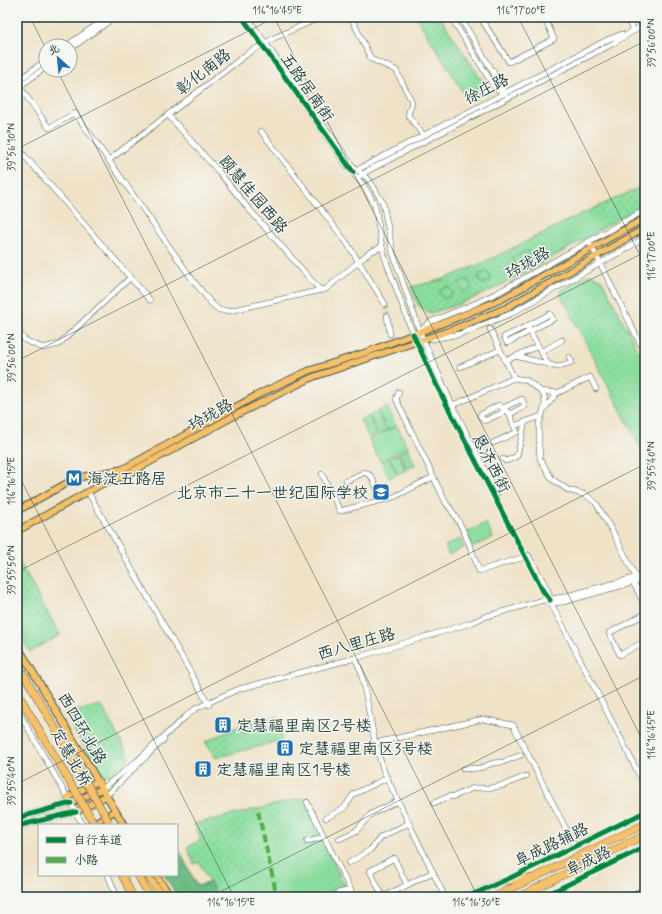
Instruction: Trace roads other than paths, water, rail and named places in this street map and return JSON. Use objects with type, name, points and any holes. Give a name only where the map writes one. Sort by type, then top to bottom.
[{"type":"highway","name":"西四环北路","points":[[17,663],[36,697]]},
{"type":"highway","name":"定慧北桥","points":[[17,692],[94,824]]},
{"type":"highway","name":"定慧北桥","points":[[36,697],[110,824]]},
{"type":"highway","name":"阜成路","points":[[494,897],[645,824]]},
{"type":"highway","name":"阜成路","points":[[518,897],[645,835]]},
{"type":"highway","points":[[121,876],[128,897]]},
{"type":"highway","points":[[122,876],[133,897]]},
{"type":"highway","points":[[139,876],[150,897]]},
{"type":"highway","points":[[148,876],[163,897]]},
{"type":"highway","points":[[501,882],[537,877]]},
{"type":"highway","points":[[529,897],[542,885]]},
{"type":"main road","name":"玲珑路","points":[[17,511],[76,478],[123,469],[263,392],[308,371],[367,352],[502,299],[645,218]]},
{"type":"main road","name":"玲珑路","points":[[17,531],[102,484],[126,475],[234,416],[313,377],[454,329],[506,308],[645,228]]},
{"type":"main road","name":"西四环北路","points":[[17,645],[123,824]]},
{"type":"main road","points":[[68,797],[98,781]]},
{"type":"main road","points":[[17,818],[104,792]]},
{"type":"main road","points":[[17,826],[76,812],[104,792]]},
{"type":"main road","points":[[92,824],[115,811]]},
{"type":"main road","points":[[157,876],[171,897]]},
{"type":"main road","name":"阜成路辅路","points":[[467,897],[501,882]]},
{"type":"street","points":[[78,38],[108,17]]},
{"type":"street","points":[[78,44],[115,17]]},
{"type":"street","name":"五路居南街","points":[[242,17],[355,171],[363,174],[384,203],[393,253],[420,332]]},
{"type":"street","name":"五路居南街","points":[[247,17],[351,164],[357,178],[376,205],[382,247],[396,290],[413,334]]},
{"type":"street","name":"彰化南路","points":[[109,160],[247,54],[265,42],[321,17]]},
{"type":"street","points":[[351,17],[371,59],[396,70],[412,102],[408,115],[423,135]]},
{"type":"street","points":[[451,17],[495,88],[506,96]]},
{"type":"street","points":[[460,17],[501,85],[506,96]]},
{"type":"street","points":[[480,17],[510,62],[554,39],[548,24],[541,17]]},
{"type":"street","points":[[626,17],[633,30]]},
{"type":"street","name":"徐庄路","points":[[357,178],[609,39],[645,24]]},
{"type":"street","points":[[18,84],[22,78],[38,66]]},
{"type":"street","points":[[18,84],[38,72]]},
{"type":"street","points":[[18,84],[49,128],[75,113],[192,279],[219,310],[228,311],[326,289],[370,252],[382,247]]},
{"type":"street","name":"徐庄路","points":[[355,171],[423,135],[506,96]]},
{"type":"street","name":"颐慧佳园西路","points":[[168,115],[320,290]]},
{"type":"street","points":[[261,131],[347,243],[385,304]]},
{"type":"street","points":[[17,147],[150,300]]},
{"type":"street","name":"玲珑路","points":[[420,332],[430,322],[499,292],[645,210]]},
{"type":"street","name":"玲珑路","points":[[423,340],[460,334],[510,314],[645,238]]},
{"type":"street","points":[[589,242],[645,352]]},
{"type":"street","points":[[17,330],[25,340],[43,348],[59,344],[131,277]]},
{"type":"street","points":[[388,316],[390,334]]},
{"type":"street","points":[[528,328],[548,364]]},
{"type":"street","points":[[490,329],[514,378]]},
{"type":"street","name":"恩济西街","points":[[420,332],[452,405],[527,556]]},
{"type":"street","name":"恩济西街","points":[[413,334],[440,392],[527,556],[548,590],[550,601],[645,786]]},
{"type":"street","points":[[541,352],[562,340]]},
{"type":"street","points":[[506,361],[538,346]]},
{"type":"street","points":[[460,367],[500,350]]},
{"type":"street","points":[[515,356],[557,367],[572,362],[569,357]]},
{"type":"street","points":[[514,426],[542,413],[557,393],[590,377],[596,389]]},
{"type":"street","points":[[452,405],[514,378],[526,380],[544,395],[545,405],[539,424],[538,446],[540,459],[552,479],[568,490],[586,495],[596,504],[615,536],[645,605]]},
{"type":"street","points":[[540,391],[557,393]]},
{"type":"street","points":[[399,392],[396,399],[446,503],[452,509],[471,547],[479,571],[527,556]]},
{"type":"street","points":[[493,443],[516,432],[510,414],[504,410],[505,407],[522,399],[525,406],[510,414]]},
{"type":"street","points":[[503,459],[506,461],[517,456],[525,422]]},
{"type":"street","points":[[346,482],[365,472],[371,476],[383,500]]},
{"type":"street","points":[[322,474],[340,511],[394,497],[434,477]]},
{"type":"street","points":[[88,492],[208,704]]},
{"type":"street","name":"西八里庄路","points":[[634,580],[645,575]]},
{"type":"street","name":"西八里庄路","points":[[104,792],[138,766],[174,729],[208,704],[239,689],[356,659],[471,623],[484,617],[540,601],[550,601],[634,580],[645,579]]},
{"type":"street","points":[[645,614],[608,634],[620,655],[645,641]]},
{"type":"street","points":[[356,659],[360,671],[375,743],[387,778],[446,897]]},
{"type":"street","points":[[17,709],[83,824]]},
{"type":"street","points":[[375,743],[483,720],[513,725],[575,847]]},
{"type":"street","points":[[463,769],[480,768],[493,762],[503,762],[521,755]]},
{"type":"street","points":[[434,803],[450,796],[453,797],[473,788],[490,788],[504,785],[526,776]]},
{"type":"street","points":[[326,818],[344,808],[354,794],[387,778]]},
{"type":"street","points":[[339,840],[356,831],[371,814],[398,801]]},
{"type":"street","points":[[307,802],[354,897]]},
{"type":"street","name":"阜成路辅路","points":[[501,882],[645,812]]},
{"type":"street","points":[[349,863],[370,850],[381,837],[409,823]]},
{"type":"street","points":[[307,841],[324,837]]},
{"type":"street","points":[[407,885],[394,858],[370,871],[383,897],[407,885],[433,872]]},
{"type":"street","points":[[108,876],[117,897]]},
{"type":"street","points":[[332,897],[338,893],[350,890]]},
{"type":"street","points":[[628,897],[639,895],[645,890]]},
{"type":"tunnel","points":[[385,304],[387,316]]},
{"type":"place","name":"海淀五路居","points":[[74,478]]},
{"type":"place","name":"北京市二十一世纪国际学校","points":[[381,492]]},
{"type":"place","name":"定慧福里南区2号楼","points":[[223,725]]},
{"type":"place","name":"定慧福里南区3号楼","points":[[285,748]]},
{"type":"place","name":"定慧福里南区1号楼","points":[[203,769]]}]
